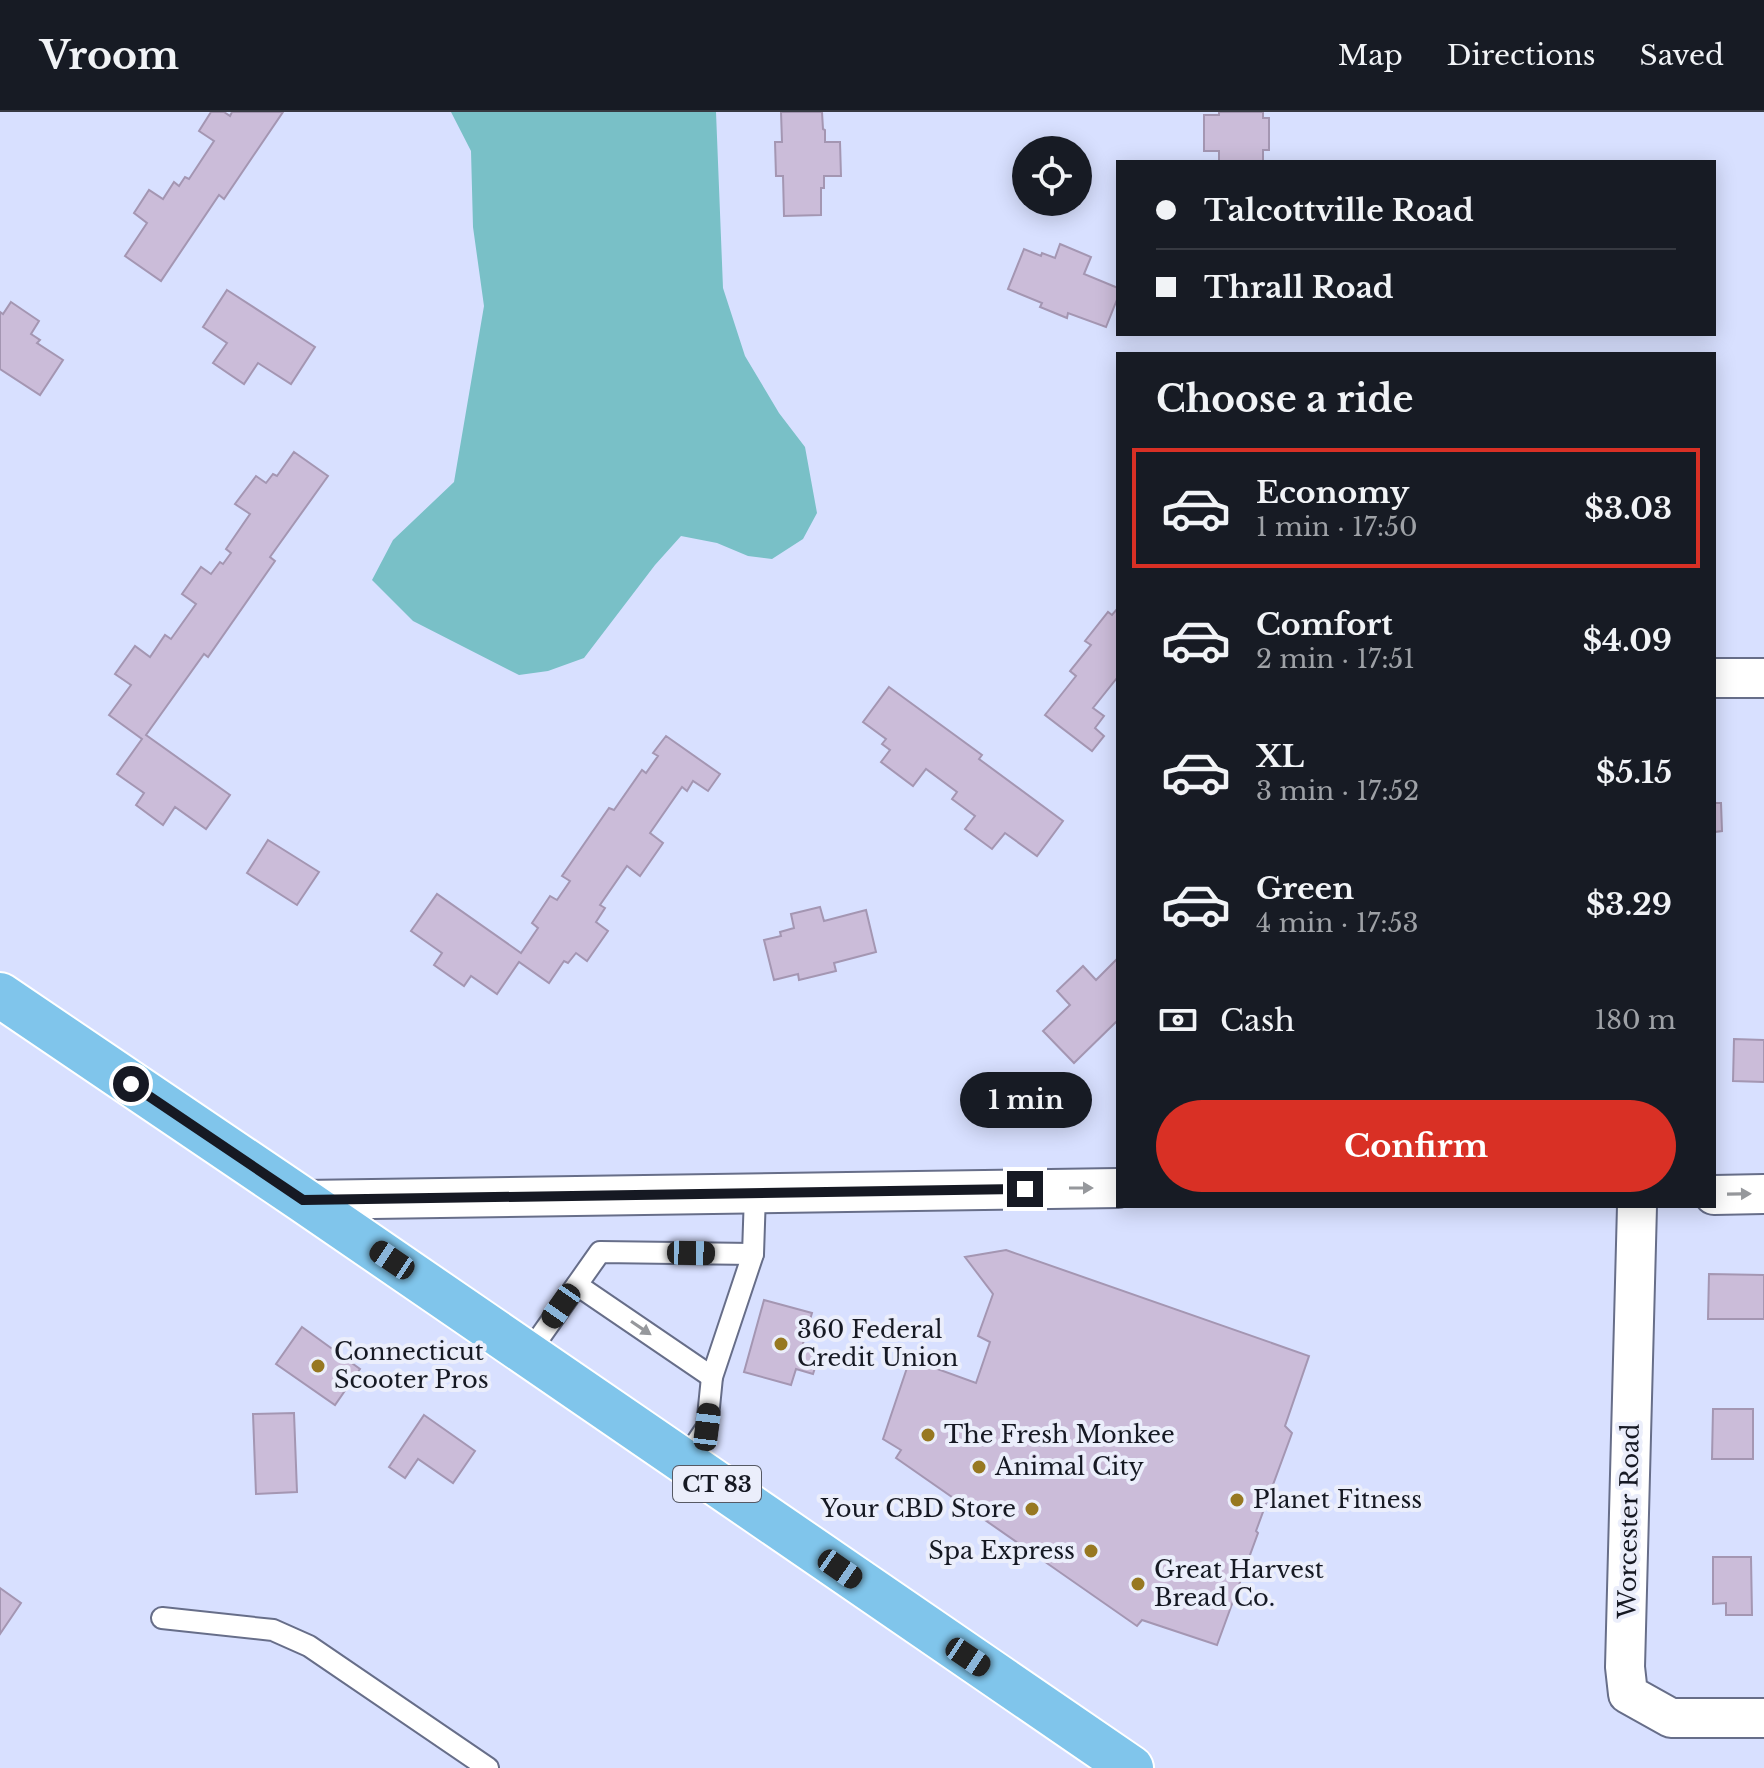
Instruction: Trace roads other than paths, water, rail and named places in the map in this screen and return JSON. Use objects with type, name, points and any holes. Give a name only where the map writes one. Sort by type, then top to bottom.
[{"type":"main road","name":"CT 83","points":[[0,995],[1131,1768]]},
{"type":"street","points":[[1716,678],[1764,678]]},
{"type":"street","points":[[303,1200],[1116,1188]]},
{"type":"street","points":[[1716,1195],[1764,1194]]},
{"type":"street","name":"Worcester Road","points":[[1637,1208],[1625,1667],[1628,1694],[1671,1718],[1764,1718]]},
{"type":"lane","points":[[684,1461],[707,1427],[712,1377],[753,1254],[755,1194]]},
{"type":"lane","points":[[528,1354],[600,1252],[753,1254]]},
{"type":"lane","points":[[577,1285],[712,1377]]},
{"type":"lane","points":[[162,1618],[273,1630],[309,1646],[488,1768]]},
{"type":"place","name":"360 Federal Credit Union","points":[[781,1344]]},
{"type":"place","name":"Connecticut Scooter Pros","points":[[318,1366]]},
{"type":"place","name":"The Fresh Monkee","points":[[928,1435]]},
{"type":"place","name":"Animal City","points":[[979,1467]]},
{"type":"place","name":"Planet Fitness","points":[[1237,1500]]},
{"type":"place","name":"Your CBD Store","points":[[1032,1509]]},
{"type":"place","name":"Spa Express","points":[[1091,1551]]},
{"type":"place","name":"Great Harvest Bread Co.","points":[[1138,1584]]}]
